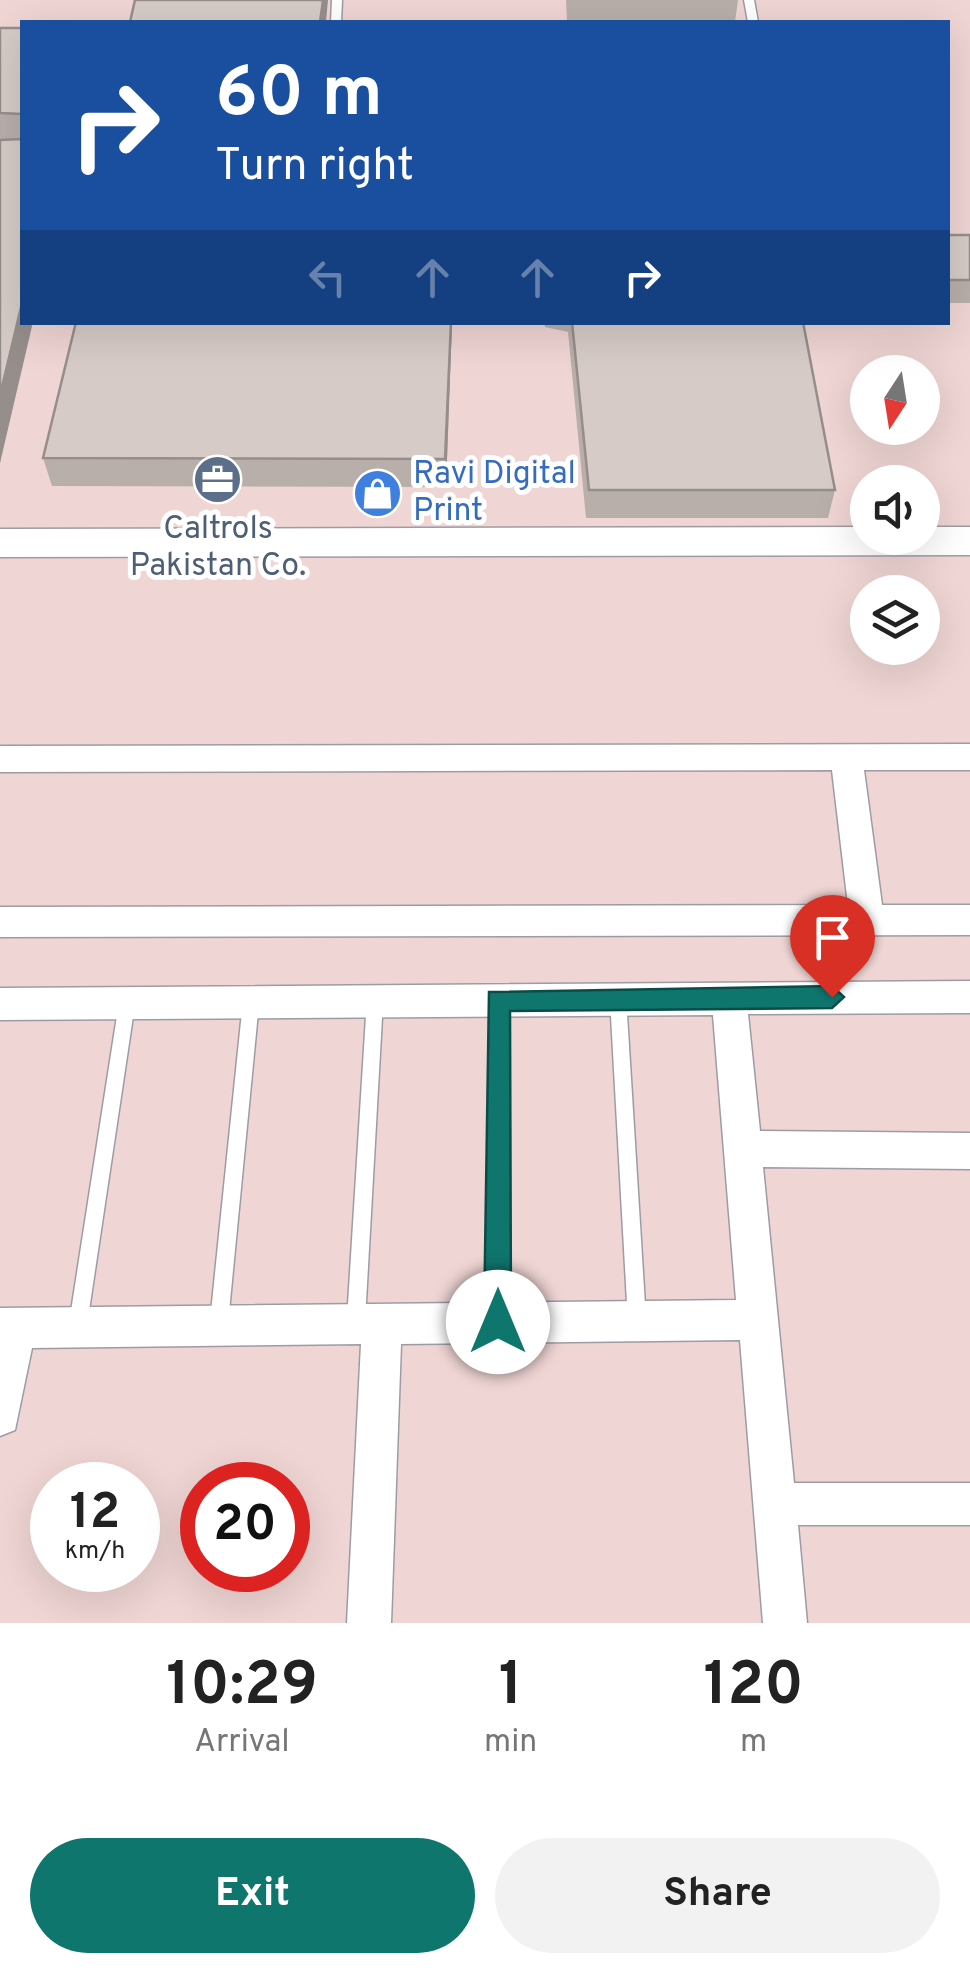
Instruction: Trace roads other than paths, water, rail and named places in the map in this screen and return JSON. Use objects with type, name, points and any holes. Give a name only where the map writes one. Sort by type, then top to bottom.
[{"type":"street","points":[[0,543],[970,541]]},
{"type":"street","points":[[0,759],[970,756]]},
{"type":"street","points":[[846,757],[867,920]]},
{"type":"street","points":[[0,922],[970,920]]},
{"type":"street","points":[[728,997],[786,1623]]},
{"type":"street","points":[[0,1004],[970,997]]},
{"type":"street","points":[[742,1149],[970,1151]]},
{"type":"street","points":[[0,1415],[7,1328],[757,1320]]},
{"type":"street","points":[[369,1324],[370,1623]]},
{"type":"street","points":[[774,1504],[970,1504]]},
{"type":"lane","points":[[618,998],[637,1321]]},
{"type":"lane","points":[[369,1324],[375,1000]]},
{"type":"lane","points":[[498,1000],[498,1322]]},
{"type":"lane","points":[[218,1326],[251,1002]]},
{"type":"lane","points":[[78,1328],[127,1003]]},
{"type":"place","name":"Caltrols Pakistan Co.","points":[[218,480]]},
{"type":"place","name":"Ravi Digital Print","points":[[378,493]]}]
